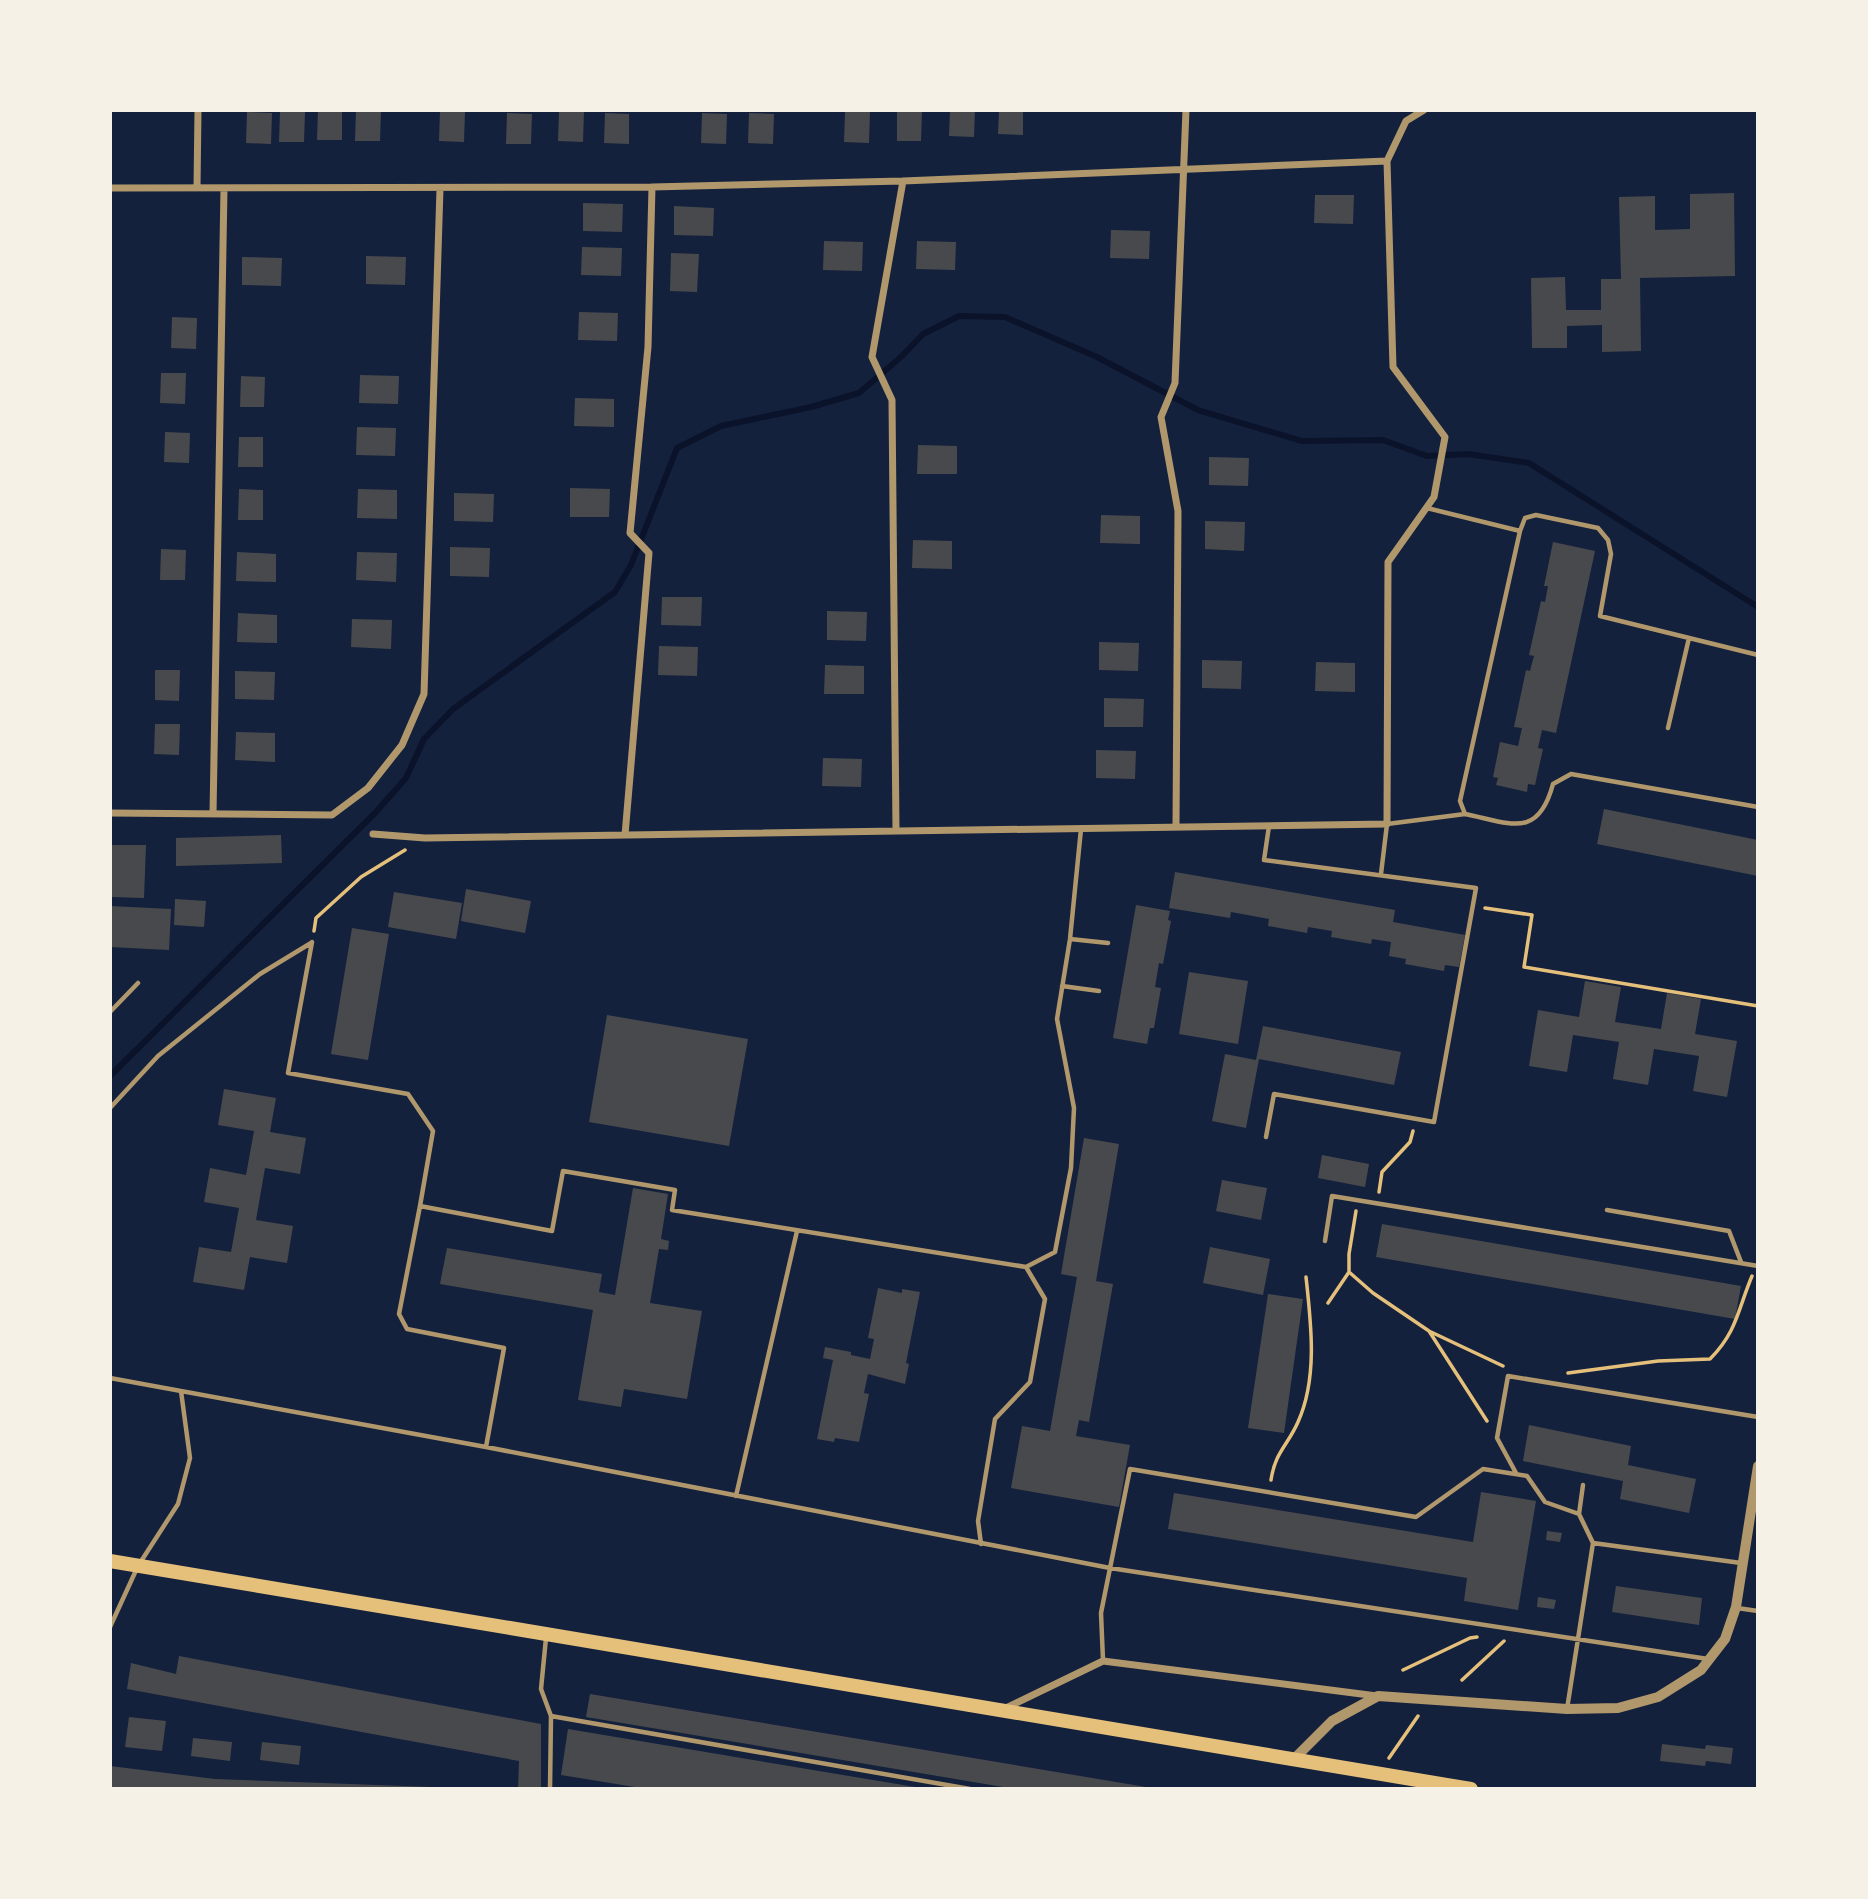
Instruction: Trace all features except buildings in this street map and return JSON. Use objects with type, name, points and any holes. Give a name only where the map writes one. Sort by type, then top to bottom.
[{"type":"highway","points":[[110,1561],[1471,1789]]},
{"type":"street","points":[[197,188],[198,110]]},
{"type":"street","points":[[1176,827],[1178,511],[1161,417],[1175,383],[1186,110]]},
{"type":"street","points":[[373,834],[425,838],[1387,824],[1388,562],[1434,497],[1445,437],[1393,367],[1387,161],[1406,121],[1424,110]]},
{"type":"street","points":[[110,188],[652,187],[903,181],[1387,161]]},
{"type":"street","points":[[896,831],[892,400],[872,357],[903,181]]},
{"type":"street","points":[[625,835],[649,553],[631,533],[648,347],[652,187]]},
{"type":"street","points":[[213,814],[224,189]]},
{"type":"street","points":[[110,813],[332,815],[368,788],[402,745],[424,694],[440,189]]},
{"type":"street","points":[[1002,1710],[1103,1661],[1378,1696],[1567,1709],[1618,1708],[1658,1697],[1701,1670],[1725,1639],[1736,1608],[1758,1466]]},
{"type":"street","points":[[1294,1759],[1332,1721],[1378,1696]]},
{"type":"lane","points":[[1427,508],[1520,531]]},
{"type":"lane","points":[[1465,814],[1460,802],[1525,518],[1536,515],[1598,528],[1608,540],[1611,554],[1600,616],[1758,655]]},
{"type":"lane","points":[[1668,728],[1689,638]]},
{"type":"lane","points":[[1381,875],[1387,824],[1465,814],[1519,825],[1535,819],[1547,804],[1553,784],[1571,774],[1758,807]]},
{"type":"lane","points":[[1266,1137],[1274,1094],[1434,1122],[1476,888],[1264,860],[1269,826]]},
{"type":"lane","points":[[420,1206],[552,1231],[563,1171],[675,1190],[672,1210],[797,1231],[1026,1267],[1055,1252],[1071,1168],[1074,1108],[1057,1019],[1070,939],[1081,828]]},
{"type":"lane","points":[[1070,939],[1108,943]]},
{"type":"lane","points":[[110,1108],[158,1056],[260,974],[312,943]]},
{"type":"lane","points":[[312,943],[288,1073],[408,1094],[433,1131],[399,1314],[407,1329],[504,1348],[485,1447]]},
{"type":"lane","points":[[110,1012],[138,983]]},
{"type":"lane","points":[[1062,986],[1099,991]]},
{"type":"lane","points":[[1325,1241],[1332,1196],[1758,1268]]},
{"type":"lane","points":[[1607,1210],[1729,1231],[1741,1263]]},
{"type":"lane","points":[[736,1496],[797,1231]]},
{"type":"lane","points":[[981,1544],[978,1521],[995,1419],[1030,1382],[1045,1298],[1026,1267]]},
{"type":"lane","points":[[1516,1474],[1497,1438],[1508,1376],[1758,1417]]},
{"type":"lane","points":[[110,1378],[485,1447],[1110,1568],[1711,1660]]},
{"type":"lane","points":[[110,1627],[138,1566],[178,1504],[190,1458],[181,1391]]},
{"type":"lane","points":[[1103,1661],[1101,1613],[1130,1469],[1416,1517],[1483,1469],[1527,1476],[1545,1502],[1578,1514]]},
{"type":"lane","points":[[1567,1709],[1593,1543],[1578,1514],[1583,1485]]},
{"type":"lane","points":[[1593,1543],[1743,1564]]},
{"type":"lane","points":[[1736,1608],[1758,1611]]},
{"type":"lane","points":[[110,1615],[118,1609]]},
{"type":"lane","points":[[547,1634],[541,1689],[551,1716],[550,1789]]},
{"type":"lane","points":[[551,1716],[970,1789]]},
{"type":"path","points":[[312,943],[317,918],[360,877],[425,838]]},
{"type":"path","points":[[1472,906],[1532,915],[1524,967],[1758,1006]]},
{"type":"path","points":[[1377,1202],[1382,1172],[1410,1142],[1416,1119]]},
{"type":"path","points":[[1328,1304],[1349,1272],[1349,1254],[1359,1200]]},
{"type":"path","points":[[1547,1382],[1564,1373],[1658,1361],[1710,1359],[1723,1346],[1733,1329],[1752,1275],[1758,1268]]},
{"type":"path","points":[[1349,1272],[1373,1293],[1429,1331],[1508,1368],[1508,1376]]},
{"type":"path","points":[[1269,1492],[1273,1464],[1298,1423],[1310,1386],[1306,1277]]},
{"type":"path","points":[[1429,1331],[1497,1438]]},
{"type":"path","points":[[1403,1670],[1470,1638],[1478,1637]]},
{"type":"path","points":[[1462,1680],[1505,1640]]},
{"type":"path","points":[[1388,1759],[1418,1716]]},
{"type":"waterway","points":[[110,1076],[375,813],[406,778],[424,739],[453,709],[615,592],[631,565],[677,448],[721,426],[811,407],[859,393],[923,334],[959,316],[1005,317],[1097,357],[1198,410],[1302,441],[1383,440],[1427,456],[1468,454],[1529,463],[1758,607]]}]
